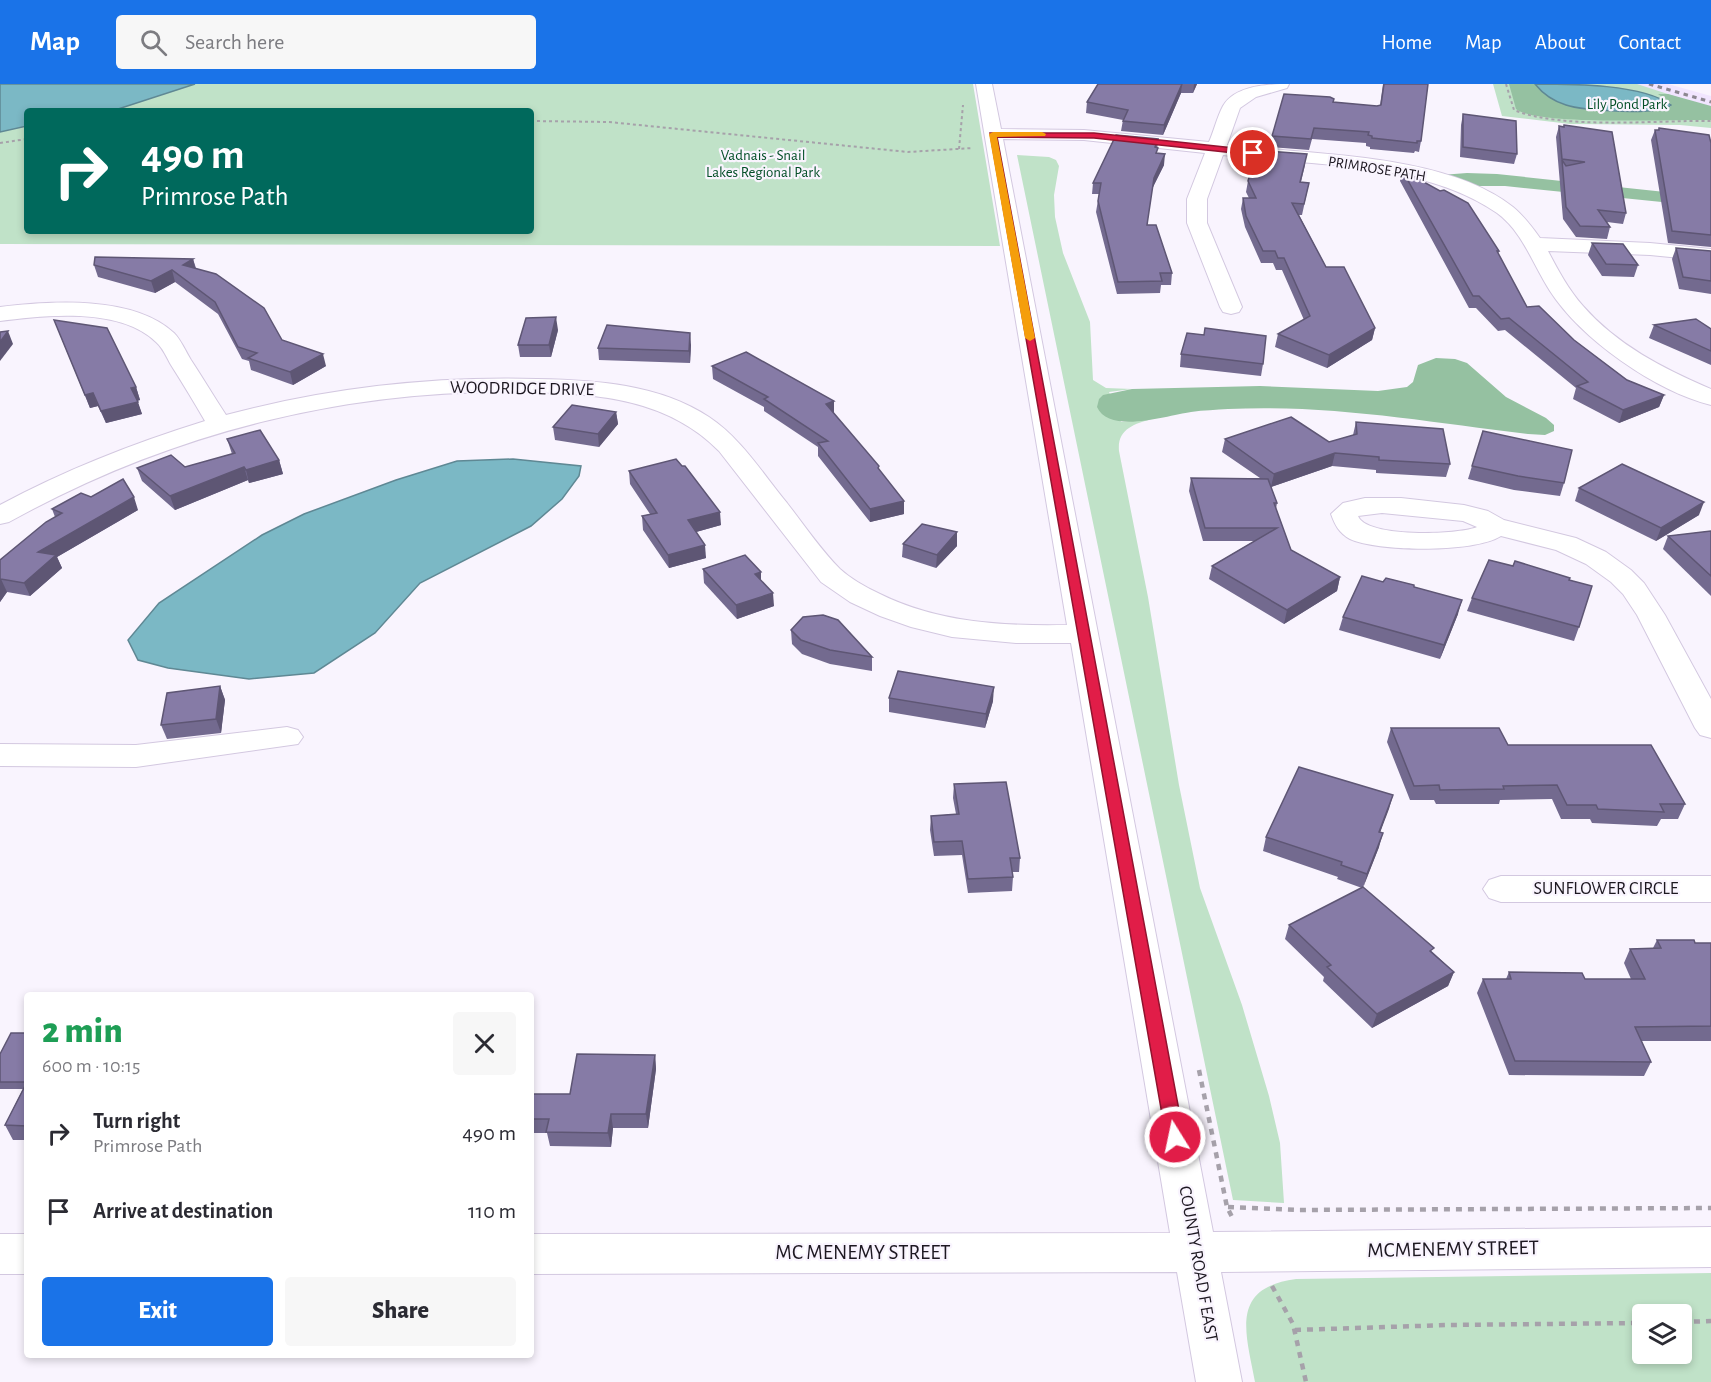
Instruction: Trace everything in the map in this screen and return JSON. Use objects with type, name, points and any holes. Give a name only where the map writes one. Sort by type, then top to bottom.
[{"type":"street","points":[[1230,307],[1196,216],[1197,199],[1234,103],[1253,92],[1281,84]]},
{"type":"street","name":"COUNTY ROAD F EAST","points":[[974,90],[994,141],[1219,1382]]},
{"type":"street","name":"PRIMROSE PATH","points":[[994,141],[1094,136],[1377,167],[1438,180],[1473,192],[1500,207],[1519,223],[1566,299],[1597,333],[1639,362],[1711,398]]},
{"type":"street","points":[[1532,244],[1650,249],[1711,255]]},
{"type":"street","points":[[0,314],[85,311],[118,314],[145,322],[167,339],[219,424]]},
{"type":"street","name":"WOODRIDGE DRIVE","points":[[0,516],[65,482],[119,459],[219,424],[312,403],[455,387],[531,385],[583,387],[649,399],[695,418],[713,431],[728,446],[824,568],[852,591],[877,605],[909,618],[982,633],[1084,634]]},
{"type":"street","points":[[1496,527],[1533,534],[1566,544],[1596,558],[1621,576],[1634,589],[1651,615],[1711,728]]},
{"type":"street","points":[[0,755],[136,756],[287,737]]},
{"type":"street","name":"SUNFLOWER CIRCLE","points":[[1501,889],[1711,889]]},
{"type":"street","name":"MCMENEMY STREET","points":[[1196,1251],[1711,1247]]},
{"type":"street","name":"MC MENEMY STREET","points":[[534,1254],[1196,1251]]},
{"type":"street","points":[[0,1254],[24,1254]]},
{"type":"path","points":[[1506,84],[1514,110],[1527,116],[1574,120],[1711,121]]},
{"type":"path","points":[[959,149],[974,90]]},
{"type":"path","points":[[534,121],[609,122],[908,152],[959,149],[994,141]]},
{"type":"path","points":[[0,143],[24,139]]},
{"type":"path","points":[[1227,1207],[1298,1210],[1711,1208]]},
{"type":"path","points":[[1276,1293],[1295,1330],[1306,1382]]},
{"type":"path","points":[[1692,1321],[1711,1320]]},
{"type":"path","points":[[1295,1330],[1448,1325],[1632,1323]]},
{"type":"shaded area","points":[[1630,84],[1668,84],[1711,96],[1711,108]]},
{"type":"green space","name":"Vadnais - Snail Lakes Regional Park","points":[[0,84],[973,84],[1000,246],[0,244]]},
{"type":"green space","name":"Lily Pond Park","points":[[1493,84],[1637,84],[1711,108],[1711,128],[1680,125],[1570,124],[1502,116]]},
{"type":"green space","points":[[1509,84],[1535,84],[1547,95],[1562,103],[1598,111],[1669,108],[1670,103],[1658,94],[1668,94],[1711,106],[1711,120],[1550,118],[1516,109]]},
{"type":"green space","points":[[1017,155],[1049,157],[1056,160],[1059,166],[1054,195],[1055,217],[1063,253],[1090,322],[1093,380],[1106,388],[1132,389],[1109,392],[1121,422],[1152,419],[1128,429],[1121,437],[1119,451],[1148,597],[1179,785],[1200,888],[1242,1005],[1269,1096],[1280,1143],[1284,1203],[1233,1200]]},
{"type":"green space","points":[[1497,174],[1665,192],[1711,207],[1505,186],[1474,186],[1441,175]]},
{"type":"green space","points":[[1436,358],[1455,359],[1467,363],[1506,397],[1546,418],[1554,425],[1554,431],[1545,435],[1528,434],[1379,415],[1266,408],[1191,412],[1126,422],[1104,415],[1097,407],[1103,395],[1132,389],[1260,386],[1378,391],[1407,387],[1413,382],[1418,365]]},
{"type":"green space","points":[[1711,1273],[1711,1382],[1255,1382],[1246,1330],[1247,1316],[1251,1303],[1260,1292],[1275,1284],[1296,1279]]},
{"type":"water","points":[[0,84],[195,84],[121,108],[24,108],[24,127],[0,132]]},
{"type":"water","points":[[1535,84],[1587,85],[1626,89],[1659,98],[1671,105],[1638,111],[1604,111],[1575,107],[1553,99]]},
{"type":"water","points":[[513,459],[581,466],[579,476],[562,499],[531,526],[420,583],[375,633],[314,673],[249,679],[168,668],[138,660],[128,640],[159,603],[262,535],[304,514],[396,480],[457,461]]},
{"type":"building","points":[[1098,84],[1182,84],[1164,125],[1123,121],[1128,110],[1087,102]]},
{"type":"building","points":[[1384,84],[1428,84],[1421,141],[1417,143],[1372,138],[1368,135],[1369,132],[1314,128],[1311,139],[1272,136],[1284,94],[1330,97],[1334,99],[1333,102],[1377,106],[1381,105]]},
{"type":"building","points":[[1463,114],[1516,121],[1517,154],[1463,147]]},
{"type":"building","points":[[1564,125],[1612,132],[1626,213],[1598,210],[1610,227],[1580,226],[1566,207],[1562,160],[1566,166],[1585,162],[1562,159],[1559,126],[1564,127]]},
{"type":"building","points":[[1659,128],[1709,135],[1711,143],[1711,235],[1672,231],[1655,130]]},
{"type":"building","points":[[1116,135],[1158,139],[1155,147],[1158,148],[1156,153],[1165,154],[1154,178],[1147,225],[1156,225],[1172,273],[1160,273],[1162,281],[1118,282],[1098,201],[1101,183],[1093,183]]},
{"type":"building","points":[[1268,151],[1307,154],[1300,182],[1309,183],[1304,204],[1292,203],[1326,267],[1344,267],[1375,328],[1329,355],[1278,334],[1310,316],[1284,258],[1278,258],[1275,251],[1263,251],[1246,216],[1243,198],[1256,198],[1248,181],[1253,163],[1264,164]]},
{"type":"building","points":[[1402,170],[1468,203],[1499,251],[1497,251],[1527,307],[1539,306],[1574,340],[1627,380],[1664,395],[1623,410],[1577,386],[1588,382],[1509,318],[1501,319],[1479,296],[1473,296]]},
{"type":"building","points":[[1592,243],[1623,244],[1638,265],[1606,264]]},
{"type":"building","points":[[1676,248],[1711,251],[1711,281],[1683,277]]},
{"type":"building","points":[[95,257],[193,259],[183,265],[216,274],[264,308],[282,340],[323,354],[290,372],[248,358],[257,353],[238,347],[215,302],[172,270],[151,281],[94,265]]},
{"type":"building","points":[[556,317],[549,345],[518,345],[526,318]]},
{"type":"building","points":[[1696,319],[1711,329],[1711,351],[1654,325]]},
{"type":"building","points":[[54,320],[107,328],[136,387],[131,388],[138,402],[101,411],[93,393],[85,395]]},
{"type":"building","points":[[607,325],[690,333],[689,351],[598,348]]},
{"type":"building","points":[[1205,328],[1266,336],[1263,364],[1181,354],[1187,333],[1204,335]]},
{"type":"building","points":[[8,331],[0,342],[0,332]]},
{"type":"building","points":[[746,352],[834,401],[826,404],[879,466],[878,468],[904,501],[870,509],[818,443],[828,441],[764,399],[768,397],[712,366]]},
{"type":"building","points":[[572,405],[616,412],[598,434],[553,427]]},
{"type":"building","points":[[1291,417],[1329,442],[1357,434],[1356,422],[1443,429],[1450,464],[1379,460],[1379,457],[1335,453],[1274,474],[1225,439]]},
{"type":"building","points":[[260,430],[279,460],[246,470],[244,467],[170,496],[137,468],[171,455],[185,467],[235,453],[227,439]]},
{"type":"building","points":[[1483,431],[1572,450],[1564,483],[1472,466]]},
{"type":"building","points":[[676,459],[682,466],[685,466],[720,512],[688,520],[705,545],[668,555],[642,516],[657,513],[629,471]]},
{"type":"building","points":[[1622,464],[1704,502],[1661,528],[1579,488]]},
{"type":"building","points":[[1191,478],[1268,479],[1291,550],[1340,577],[1287,610],[1212,566],[1277,528],[1205,528]]},
{"type":"building","points":[[123,479],[134,497],[38,552],[56,555],[24,583],[0,580],[0,560],[46,522],[62,513],[52,509],[81,493],[91,497]]},
{"type":"building","points":[[922,524],[957,532],[937,555],[903,544]]},
{"type":"building","points":[[1711,531],[1711,576],[1668,536]]},
{"type":"building","points":[[745,555],[761,572],[755,574],[773,593],[736,605],[703,569]]},
{"type":"building","points":[[1489,560],[1513,566],[1515,561],[1592,586],[1579,627],[1472,598]]},
{"type":"building","points":[[1362,576],[1383,582],[1386,578],[1462,600],[1444,645],[1343,617]]},
{"type":"building","points":[[823,615],[838,620],[872,657],[830,650],[801,640],[791,630],[803,617]]},
{"type":"building","points":[[898,671],[994,687],[986,714],[889,698]]},
{"type":"building","points":[[220,686],[216,719],[161,725],[167,693]]},
{"type":"building","points":[[1391,728],[1499,728],[1508,745],[1651,745],[1685,804],[1660,804],[1664,812],[1598,809],[1596,805],[1567,805],[1557,785],[1440,790],[1439,785],[1414,786]]},
{"type":"building","points":[[1299,767],[1393,795],[1379,832],[1383,833],[1367,874],[1341,865],[1342,862],[1266,837]]},
{"type":"building","points":[[1006,782],[1020,858],[1010,858],[1013,877],[968,879],[962,841],[934,842],[931,816],[959,814],[954,784]]},
{"type":"building","points":[[1363,887],[1434,948],[1430,951],[1454,972],[1377,1014],[1327,967],[1331,965],[1289,925]]},
{"type":"building","points":[[1657,940],[1694,940],[1695,943],[1711,943],[1711,1026],[1635,1027],[1651,1062],[1515,1061],[1483,979],[1511,979],[1509,972],[1582,973],[1585,979],[1645,979],[1630,949],[1661,948]]},
{"type":"building","points":[[11,1033],[24,1033],[24,1082],[0,1082],[0,1054]]},
{"type":"building","points":[[577,1054],[655,1055],[646,1114],[611,1114],[608,1133],[546,1132],[549,1119],[534,1119],[534,1094],[570,1094]]},
{"type":"building","points":[[24,1088],[24,1126],[5,1125]]},
{"type":"railway","points":[[1649,84],[1711,102]]},
{"type":"slow traffic","points":[[1030,338],[993,134],[1042,134]]},
{"type":"route","points":[[1175,1137],[993,134],[1094,136],[1253,153]]}]
